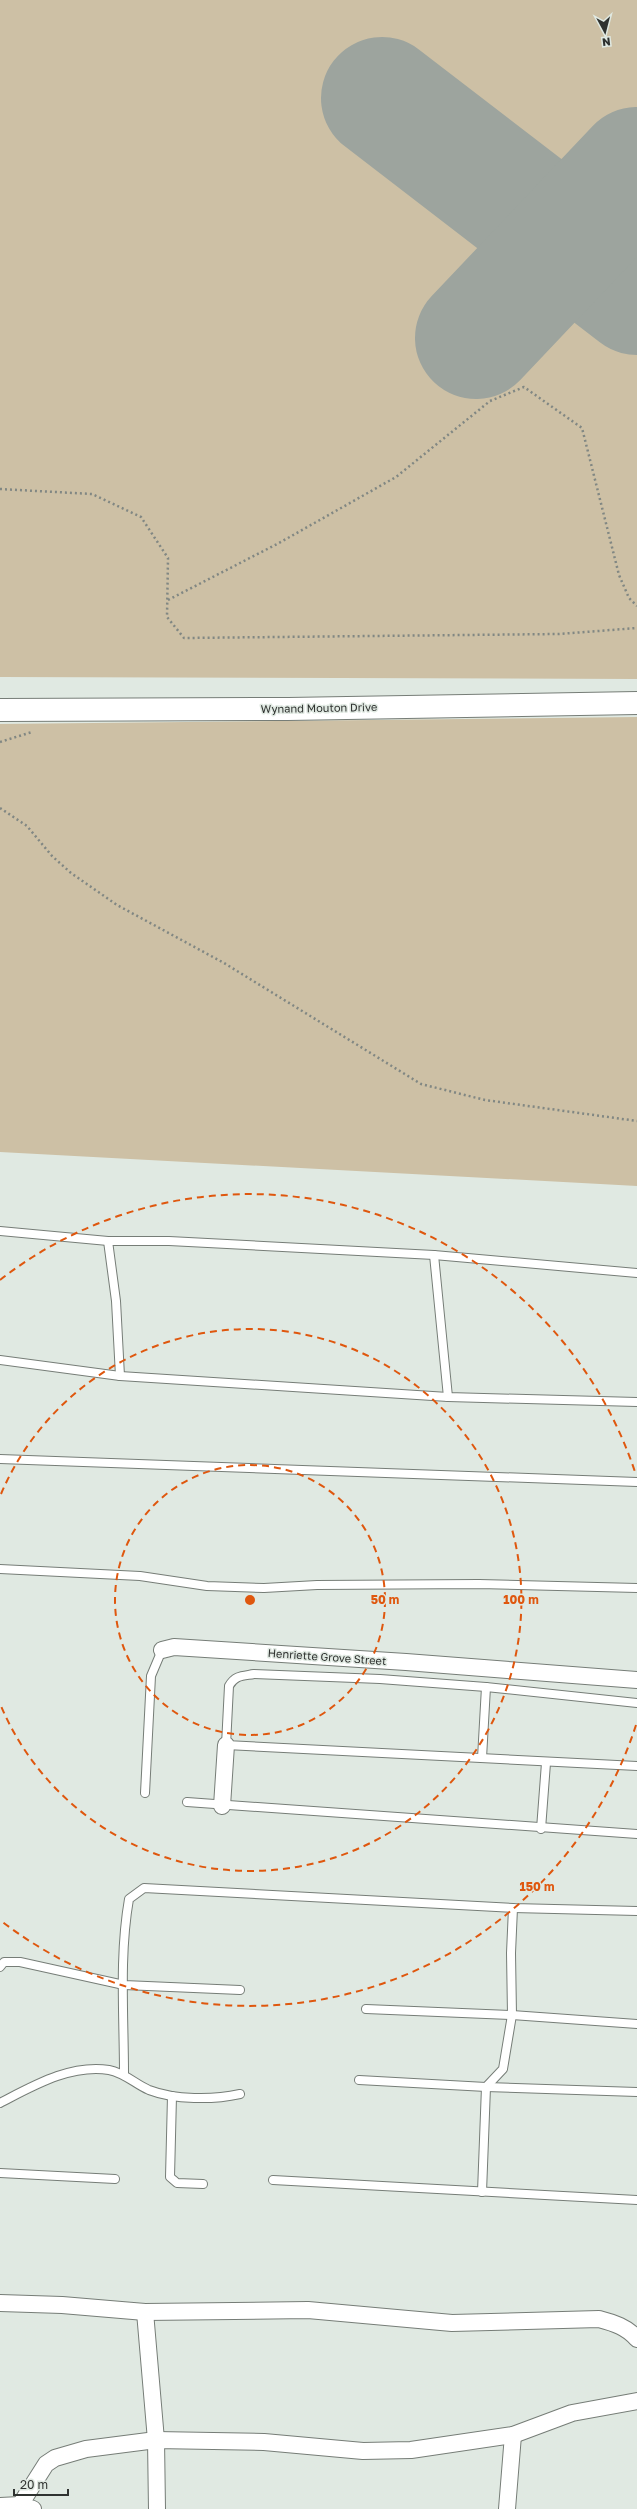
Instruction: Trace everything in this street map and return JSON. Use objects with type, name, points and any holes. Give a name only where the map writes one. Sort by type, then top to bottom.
[{"type":"street","name":"Wynand Mouton Drive","points":[[0,710],[288,709],[637,703]]},
{"type":"street","name":"Henriette Grove Street","points":[[162,1650],[174,1647],[360,1659],[637,1680]]},
{"type":"street","points":[[222,1806],[226,1745]]},
{"type":"street","points":[[0,2303],[62,2305],[145,2312],[308,2310],[452,2324],[599,2319],[615,2324],[631,2332],[637,2339]]},
{"type":"street","points":[[145,2312],[156,2440],[157,2509]]},
{"type":"street","points":[[0,2506],[26,2507],[46,2464],[55,2458],[86,2449],[156,2440],[264,2442],[363,2450],[411,2450],[513,2435],[572,2413],[637,2401]]},
{"type":"street","points":[[506,2509],[513,2435]]},
{"type":"lane","points":[[0,1231],[108,1241],[169,1242],[434,1255],[637,1273]]},
{"type":"lane","points":[[108,1241],[116,1301],[120,1376]]},
{"type":"lane","points":[[434,1255],[448,1397]]},
{"type":"lane","points":[[0,1360],[120,1376],[448,1397],[637,1402]]},
{"type":"lane","points":[[0,1459],[637,1482]]},
{"type":"lane","points":[[0,1568],[140,1576],[206,1586],[264,1588],[317,1585],[471,1584],[637,1588]]},
{"type":"lane","name":"Henriette Grove Street","points":[[145,1793],[151,1676],[162,1650]]},
{"type":"lane","points":[[637,1703],[486,1687],[279,1674],[239,1676],[233,1680],[227,1696],[226,1745],[482,1758],[546,1763],[637,1766]]},
{"type":"lane","points":[[482,1758],[486,1687]]},
{"type":"lane","points":[[541,1828],[546,1763]]},
{"type":"lane","points":[[187,1802],[222,1806],[637,1834]]},
{"type":"lane","points":[[124,2074],[124,1944],[129,1899],[144,1888],[513,1908],[637,1911]]},
{"type":"lane","points":[[482,2192],[486,2087],[503,2069],[512,2015],[511,1953],[513,1908]]},
{"type":"lane","points":[[0,1967],[4,1962],[20,1962],[124,1985],[240,1990]]},
{"type":"lane","points":[[366,2009],[512,2015],[637,2024]]},
{"type":"lane","points":[[0,2103],[39,2083],[66,2074],[101,2070],[124,2074],[150,2090],[172,2096],[204,2097],[240,2094]]},
{"type":"lane","points":[[359,2080],[486,2087],[637,2092]]},
{"type":"lane","points":[[172,2096],[170,2177],[177,2183],[203,2184]]},
{"type":"lane","points":[[0,2174],[115,2179]]},
{"type":"lane","points":[[273,2180],[637,2200]]},
{"type":"path","points":[[168,600],[279,543],[396,477],[490,401],[524,387],[582,428],[619,576],[629,598],[637,606]]},
{"type":"path","points":[[0,489],[92,494],[141,517],[168,558],[167,617],[184,638],[559,634],[637,628]]},
{"type":"path","points":[[0,742],[32,732]]},
{"type":"path","points":[[0,808],[27,826],[52,856],[71,873],[117,905],[224,963],[421,1084],[485,1100],[637,1121]]},
{"type":"shaded area","points":[[0,0],[637,0],[637,679],[0,677]]},
{"type":"shaded area","points":[[637,717],[637,1186],[0,1152],[0,724]]},
{"type":"runway","points":[[382,98],[637,294]]},
{"type":"runway","points":[[476,338],[637,168]]}]
